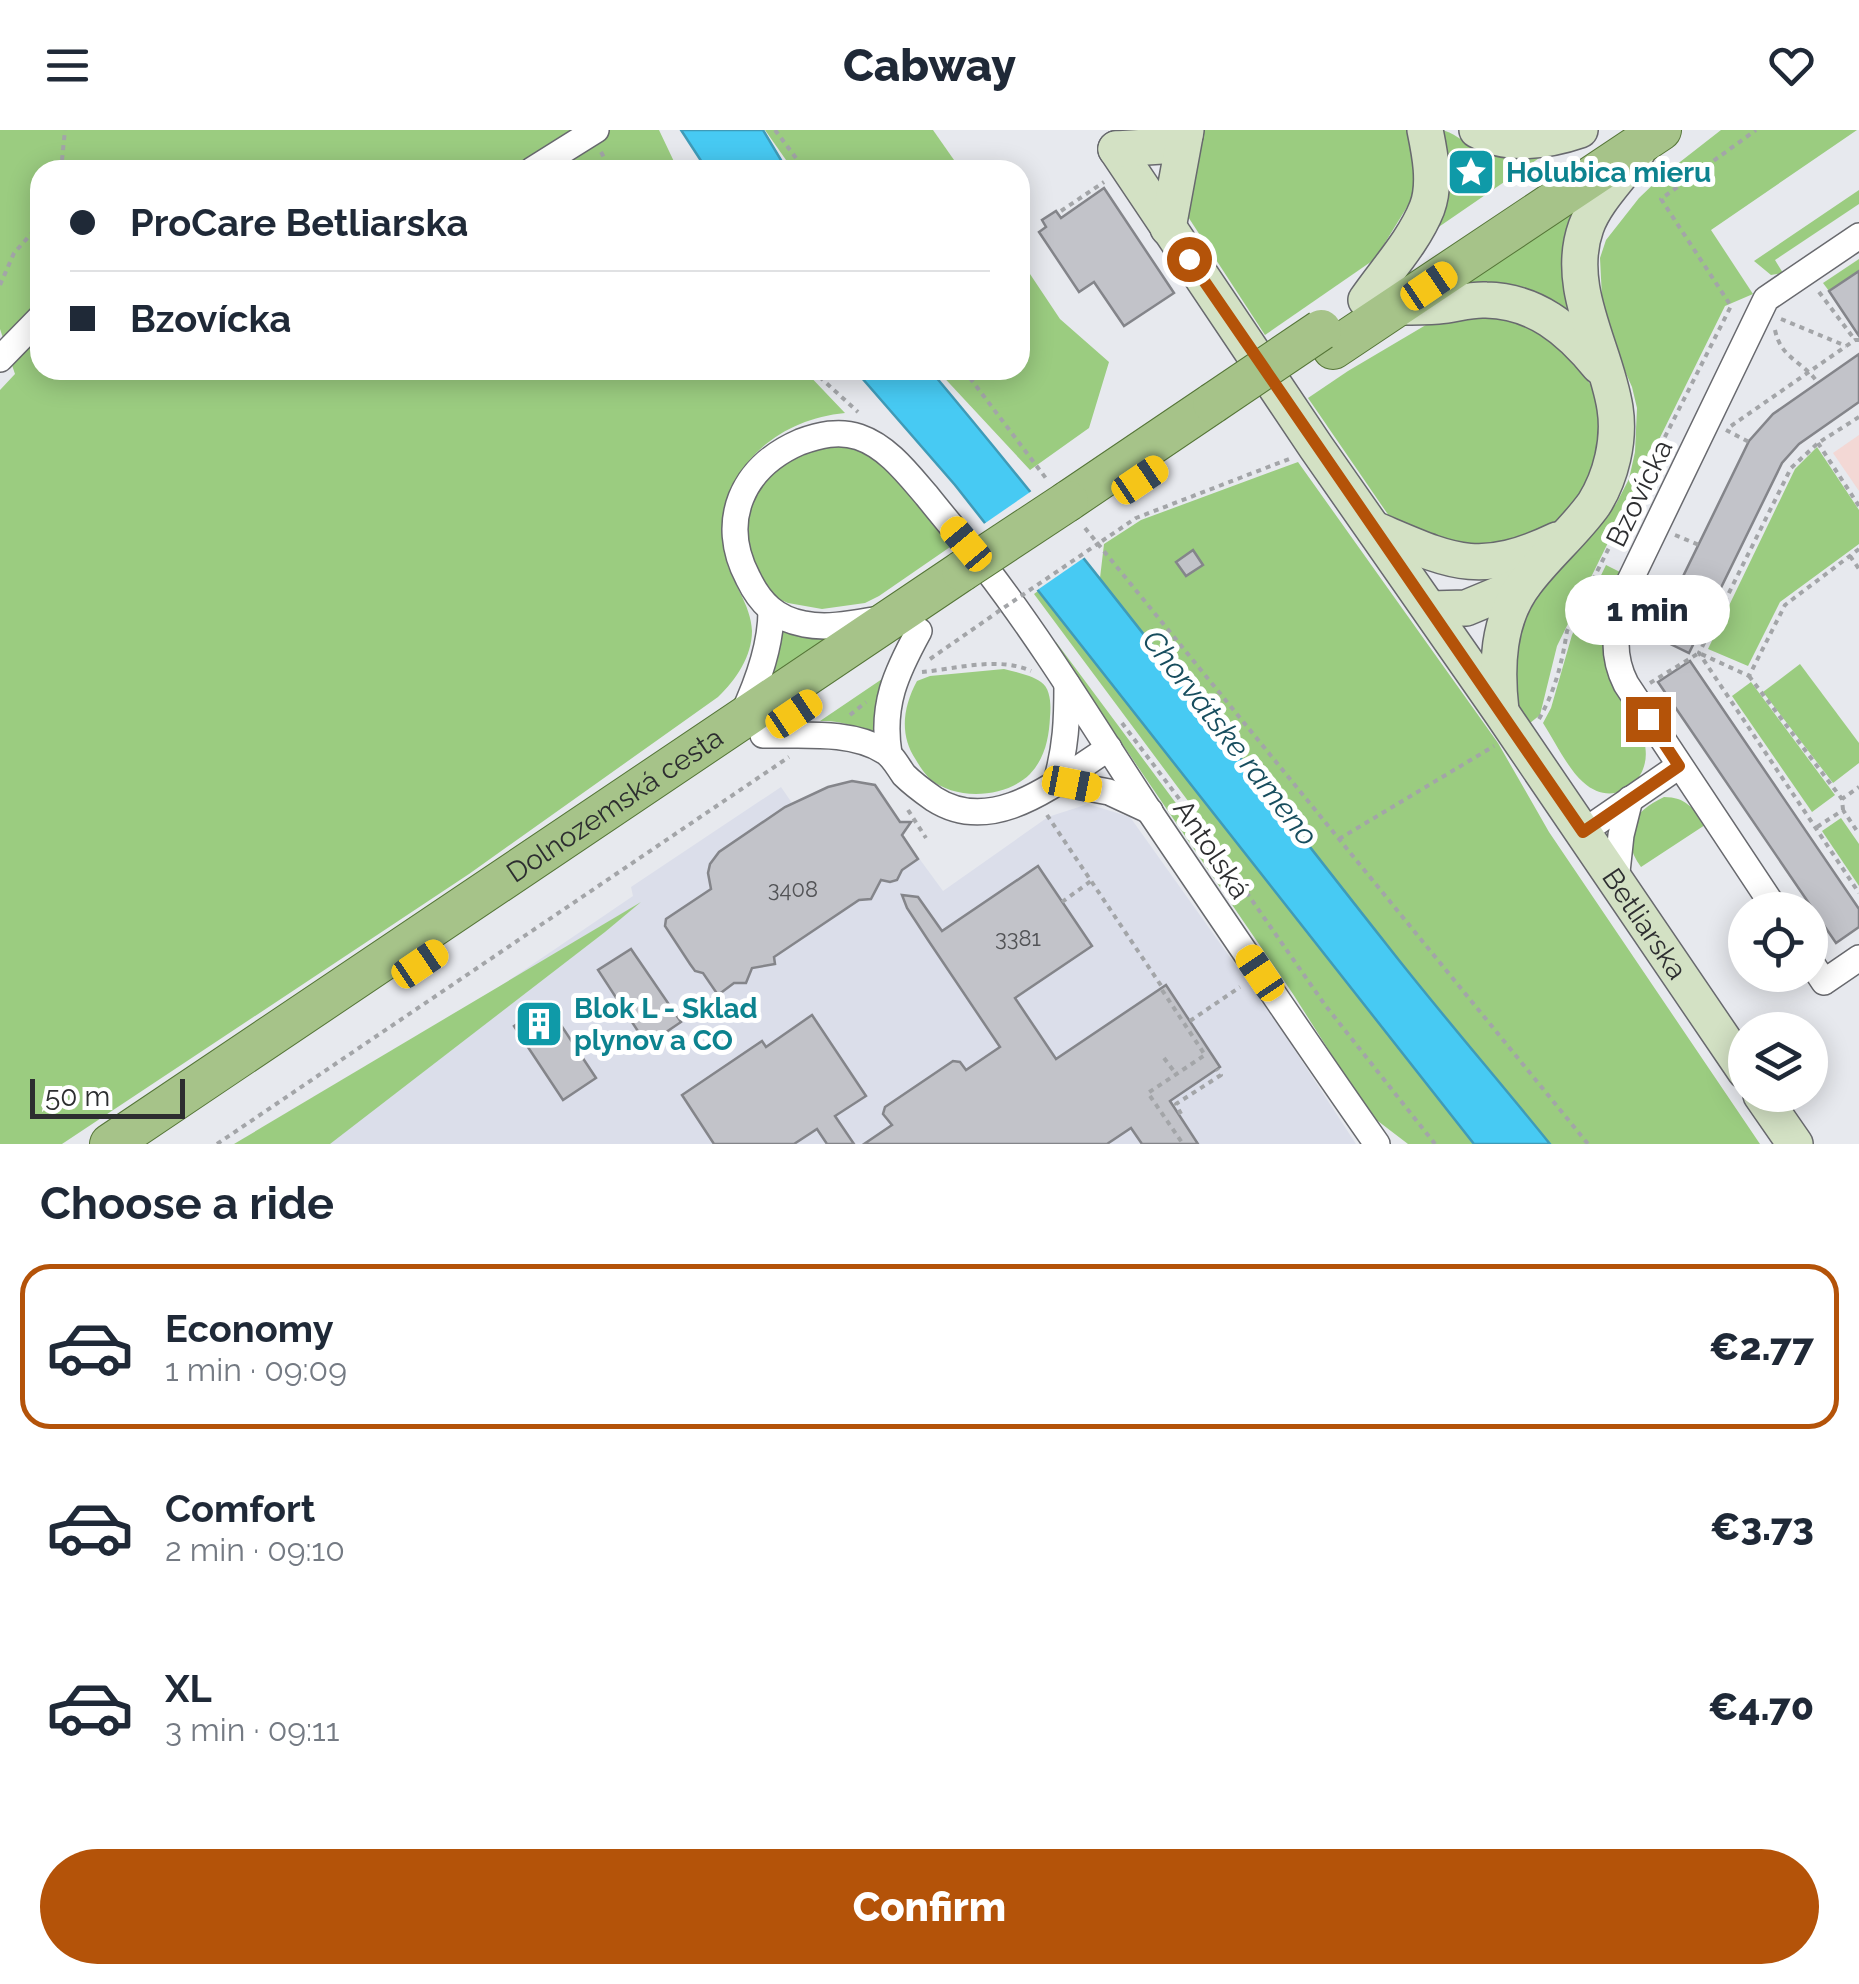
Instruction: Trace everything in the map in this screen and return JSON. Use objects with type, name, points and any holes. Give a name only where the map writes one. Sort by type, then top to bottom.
[{"type":"main road","name":"Dolnozemská cesta","points":[[153,1144],[905,624],[979,592],[1219,412],[1640,134]]},
{"type":"main road","name":"Dolnozemská cesta","points":[[110,1144],[752,728]]},
{"type":"street","points":[[548,160],[596,130]]},
{"type":"street","points":[[1426,130],[1431,173],[1427,207],[1382,304],[1441,306],[1487,300],[1517,306],[1568,330],[1607,376]]},
{"type":"street","points":[[1477,130],[1520,141],[1559,137],[1580,130]]},
{"type":"street","points":[[1113,148],[1162,146],[1185,133]]},
{"type":"street","points":[[1168,228],[1185,133]]},
{"type":"street","points":[[1499,728],[1498,656],[1513,603],[1524,584],[1594,504],[1611,463],[1616,415],[1583,294],[1581,252],[1586,227],[1596,207],[1624,173],[1640,134]]},
{"type":"street","name":"Betliarska","points":[[1113,148],[1430,610],[1499,728],[1583,832],[1728,1046]]},
{"type":"street","name":"Bzovícka","points":[[1764,892],[1632,695],[1618,666],[1615,631],[1624,592],[1766,299],[1859,236]]},
{"type":"street","points":[[0,359],[30,328]]},
{"type":"street","name":"Antolská","points":[[771,611],[740,564],[737,551],[735,518],[744,492],[762,466],[784,450],[821,435],[863,438],[906,472],[986,568],[1377,1144]]},
{"type":"street","points":[[1373,528],[1449,559],[1486,563]]},
{"type":"street","points":[[1430,610],[1468,572],[1486,563],[1524,555],[1564,537]]},
{"type":"street","points":[[1430,610],[1466,608],[1524,584]]},
{"type":"street","points":[[889,754],[866,743],[752,728],[754,690],[771,626],[771,611],[805,625],[905,624],[904,658],[887,707],[889,754],[903,774],[941,803],[967,810],[1010,807],[1035,798],[1109,748]]},
{"type":"street","points":[[1056,782],[1067,730],[1067,684]]},
{"type":"street","points":[[1583,832],[1679,766]]},
{"type":"street","points":[[1056,782],[1109,792],[1150,811]]},
{"type":"street","points":[[1616,882],[1630,799]]},
{"type":"street","points":[[1828,979],[1859,958]]},
{"type":"street","points":[[1773,1112],[1795,1144]]},
{"type":"path","points":[[62,160],[65,130]]},
{"type":"path","points":[[775,130],[798,160]]},
{"type":"path","points":[[1538,722],[1551,698],[1567,631],[1731,306],[1661,199],[1756,130]]},
{"type":"path","points":[[1061,211],[1113,148]]},
{"type":"path","points":[[0,285],[14,253],[30,235]]},
{"type":"path","points":[[1714,438],[1857,340],[1814,285]]},
{"type":"path","points":[[1765,339],[1777,317],[1847,346]]},
{"type":"path","points":[[1774,323],[1778,342],[1818,383]]},
{"type":"path","points":[[972,380],[1588,1144]]},
{"type":"path","points":[[1646,686],[1699,653],[1791,468],[1859,416]]},
{"type":"path","points":[[1726,430],[1749,442]]},
{"type":"path","points":[[1818,444],[1859,506]]},
{"type":"path","points":[[1031,671],[1018,665],[992,664],[916,673],[932,658],[979,592],[1079,515],[1136,518],[1295,457]]},
{"type":"path","points":[[1668,532],[1698,544]]},
{"type":"path","points":[[1749,676],[1785,605],[1859,549]]},
{"type":"path","points":[[1850,556],[1859,569]]},
{"type":"path","points":[[1646,579],[1676,592]]},
{"type":"path","points":[[1699,653],[1749,676],[1842,799],[1843,810],[1859,834]]},
{"type":"path","points":[[1699,653],[1859,893]]},
{"type":"path","points":[[217,1144],[821,736],[896,681]]},
{"type":"path","points":[[1340,839],[1499,728]]},
{"type":"path","points":[[1842,799],[1859,788]]},
{"type":"path","points":[[904,804],[926,838]]},
{"type":"path","points":[[1816,829],[1843,810]]},
{"type":"path","points":[[1044,811],[1205,1054],[1148,1092],[1182,1144]]},
{"type":"path","points":[[1062,902],[1091,882]]},
{"type":"path","points":[[1190,1021],[1248,982]]},
{"type":"path","points":[[1164,1058],[1176,1074]]},
{"type":"path","points":[[1181,1114],[1176,1104],[1221,1075],[1217,1069]]},
{"type":"shaded area","points":[[1859,435],[1859,491],[1833,453]]},
{"type":"shaded area","points":[[852,781],[875,785],[905,830],[902,835],[943,891],[1048,817],[1088,804],[1130,817],[1281,1029],[1356,1144],[268,1144],[633,896],[631,887],[781,787],[792,803]]},
{"type":"green space","points":[[0,130],[659,130],[673,160],[30,160],[30,380],[814,380],[845,413],[817,418],[769,441],[736,480],[723,530],[726,559],[752,631],[742,667],[718,697],[469,874],[62,1144],[0,1144],[0,390],[15,374],[0,329]]},
{"type":"green space","points":[[765,130],[933,130],[954,160],[786,160]]},
{"type":"green space","points":[[1197,130],[1411,130],[1415,194],[1375,259],[1265,335],[1181,206]]},
{"type":"green space","points":[[1440,130],[1485,150],[1545,154],[1427,235]]},
{"type":"green space","points":[[1721,130],[1857,130],[1711,230],[1753,294],[1725,306],[1557,646],[1540,715],[1530,723],[1511,695],[1522,614],[1581,537],[1616,504],[1629,479],[1635,452],[1637,408],[1614,346],[1602,298],[1600,258],[1606,240],[1639,198]]},
{"type":"green space","points":[[1859,190],[1859,204],[1775,260],[1783,273],[1771,275],[1754,261]]},
{"type":"green space","points":[[1580,207],[1571,318],[1460,286]]},
{"type":"green space","points":[[1859,259],[1859,271],[1829,291],[1823,283]]},
{"type":"green space","points":[[1030,274],[1060,319],[1109,362],[1089,428],[1030,470],[946,380],[1030,380]]},
{"type":"green space","points":[[1485,308],[1531,320],[1580,368],[1600,400],[1601,447],[1588,480],[1568,512],[1547,532],[1507,548],[1441,545],[1389,516],[1308,398],[1436,319]]},
{"type":"green space","points":[[821,446],[851,447],[872,456],[909,492],[953,545],[865,603],[822,609],[776,598],[749,553],[746,515],[753,495],[782,464]]},
{"type":"green space","points":[[1817,447],[1859,510],[1859,544],[1780,602],[1748,666],[1708,649],[1795,469]]},
{"type":"green space","points":[[1298,462],[1498,743],[1549,832],[1728,1097],[1728,1112],[1738,1112],[1760,1144],[1550,1144],[1387,946],[1100,578],[1104,544],[1141,520]]},
{"type":"green space","points":[[1606,565],[1620,572],[1602,637],[1605,664],[1613,687],[1644,741],[1646,755],[1638,779],[1619,792],[1607,793],[1595,790],[1577,776],[1543,723],[1572,635]]},
{"type":"green space","points":[[1038,591],[1474,1144],[1408,1144],[1370,1115],[1056,642],[1184,814],[1194,809],[1034,594]]},
{"type":"green space","points":[[779,623],[828,638],[768,677]]},
{"type":"green space","points":[[1800,664],[1859,743],[1859,763],[1833,783],[1763,692]]},
{"type":"green space","points":[[1004,669],[1037,680],[1049,693],[1049,733],[1039,761],[1020,782],[995,792],[967,793],[941,786],[923,770],[907,741],[906,711],[917,681],[930,676]]},
{"type":"green space","points":[[885,677],[876,704],[873,734],[847,724],[820,721]]},
{"type":"green space","points":[[1751,682],[1835,795],[1812,812],[1732,696]]},
{"type":"green space","points":[[1664,797],[1688,805],[1705,825],[1641,867],[1630,844],[1632,825],[1644,810]]},
{"type":"green space","points":[[1841,818],[1859,844],[1859,886],[1822,831]]},
{"type":"green space","points":[[641,902],[330,1144],[234,1144]]},
{"type":"water","points":[[681,130],[763,130],[781,160],[700,160]]},
{"type":"water","name":"Chorvátske rameno","points":[[864,380],[938,380],[1550,1144],[1474,1144],[955,485]]},
{"type":"pier","points":[[1036,488],[1088,555],[1033,593],[981,526]]},
{"type":"building","points":[[1104,188],[1174,293],[1124,326],[1094,282],[1079,292],[1039,232],[1046,227],[1042,220],[1056,211],[1061,218]]},
{"type":"building","points":[[1859,271],[1859,336],[1829,291]]},
{"type":"building","points":[[1859,354],[1859,402],[1799,444],[1782,463],[1689,653],[1654,636],[1749,441],[1773,414]]},
{"type":"building","points":[[1193,550],[1203,565],[1186,576],[1176,562]]},
{"type":"building","points":[[1690,661],[1859,909],[1859,927],[1836,943],[1828,931],[1828,892],[1801,892],[1658,682]]},
{"type":"building","points":[[852,781],[875,785],[900,822],[911,822],[902,835],[918,859],[902,870],[897,880],[881,880],[871,899],[859,900],[774,957],[775,964],[752,968],[746,983],[734,983],[718,995],[703,973],[690,964],[665,926],[666,919],[711,889],[708,873],[719,852],[785,807],[828,787]]},
{"type":"building","points":[[1038,866],[1092,946],[1015,998],[1056,1059],[1166,985],[1220,1067],[1170,1101],[1198,1144],[1142,1144],[1131,1128],[1107,1144],[864,1144],[892,1125],[883,1114],[885,1107],[953,1061],[960,1062],[966,1070],[1000,1047],[902,895],[918,897],[942,931]]},
{"type":"building","points":[[631,949],[681,1022],[647,1045],[598,970]]},
{"type":"building","points":[[547,1004],[596,1078],[563,1100],[514,1026]]},
{"type":"building","points":[[812,1015],[866,1096],[835,1116],[854,1144],[827,1144],[817,1129],[794,1144],[714,1144],[682,1095],[762,1041],[766,1047]]},
{"type":"place","name":"Holubica mieru","points":[[1471,172]]},
{"type":"place","name":"Blok L - Sklad plynov a CO","points":[[539,1024]]},
{"type":"route","points":[[1189,259],[1583,832],[1679,766],[1648,719]]}]
